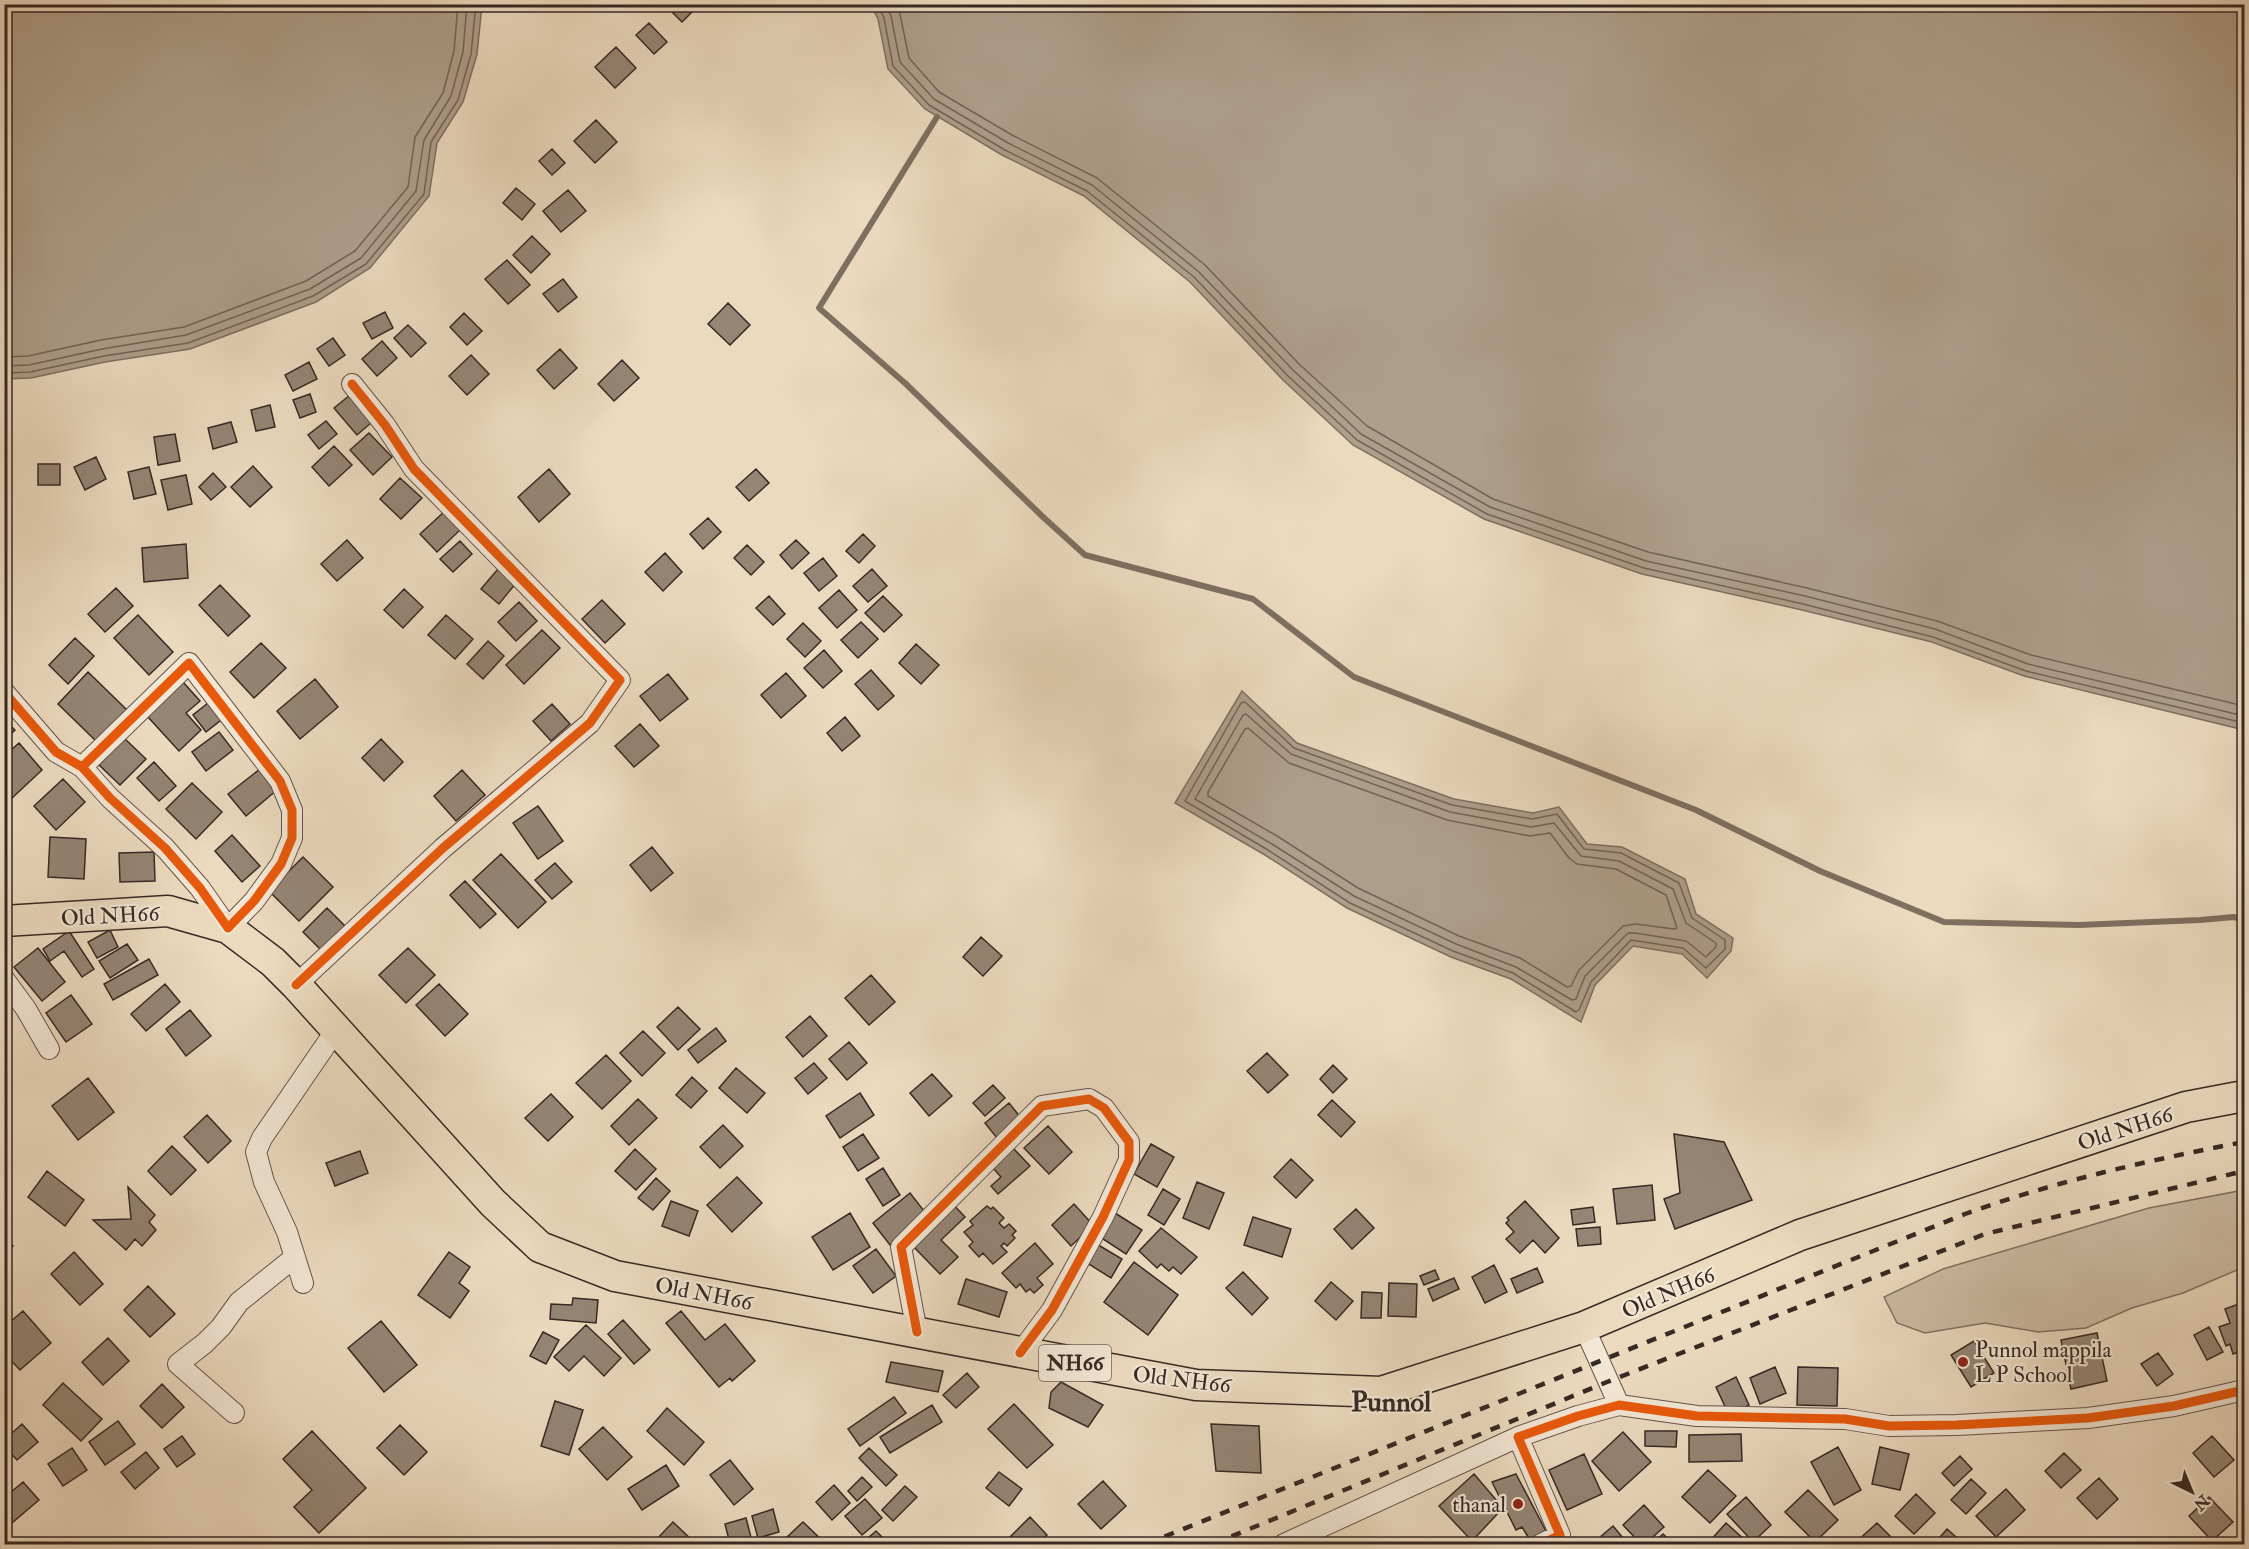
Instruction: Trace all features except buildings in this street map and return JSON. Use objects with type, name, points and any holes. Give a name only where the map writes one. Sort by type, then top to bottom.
[{"type":"main road","name":"Old NH66","points":[[4,921],[168,911],[228,927],[273,962],[296,985],[493,1203],[540,1247],[615,1276],[1196,1385],[1381,1392],[1584,1327],[1800,1235],[2186,1107],[2244,1096]]},
{"type":"street","points":[[296,985],[443,848],[590,723],[620,680],[414,469],[385,425],[352,384]]},
{"type":"street","points":[[4,692],[56,752],[82,767],[110,798],[165,848],[200,888],[228,927],[254,901],[281,864],[292,838],[292,810],[280,781],[189,663],[82,767]]},
{"type":"street","points":[[4,979],[49,1049]]},
{"type":"street","points":[[303,1283],[287,1232],[264,1182],[256,1152],[262,1138],[336,1030]]},
{"type":"street","points":[[917,1332],[901,1247],[1042,1106],[1089,1099],[1104,1108],[1129,1142],[1129,1160],[1103,1217],[1052,1310],[1020,1353]]},
{"type":"street","points":[[234,1413],[177,1364],[205,1343],[221,1327],[239,1302],[295,1257]]},
{"type":"street","points":[[1584,1327],[1619,1405]]},
{"type":"street","points":[[1284,1545],[1518,1437],[1578,1416],[1619,1405],[1697,1416],[1845,1419],[1889,1426],[1957,1425],[2088,1418],[2174,1406],[2244,1390]]},
{"type":"street","points":[[1518,1437],[1563,1540],[1541,1545]]},
{"type":"shaded area","points":[[2244,1190],[2244,1267],[2183,1293],[2132,1308],[2086,1328],[2038,1332],[1985,1323],[1925,1333],[1897,1323],[1884,1297],[1943,1269],[2149,1208]]},
{"type":"water","points":[[4,5],[482,5],[477,54],[463,102],[437,143],[429,196],[370,268],[316,302],[190,349],[105,362],[31,378],[5,379]]},
{"type":"water","points":[[871,5],[2244,5],[2244,730],[2024,676],[1932,642],[1642,574],[1484,519],[1353,445],[1283,380],[1190,282],[1084,196],[1002,155],[925,109],[888,69],[878,19]]},
{"type":"water","points":[[1242,691],[1297,743],[1454,799],[1533,813],[1559,807],[1587,844],[1622,847],[1685,879],[1696,914],[1733,938],[1731,951],[1707,978],[1682,954],[1633,946],[1595,985],[1581,1022],[1511,979],[1451,957],[1347,908],[1265,855],[1175,803]]},
{"type":"waterway","points":[[937,117],[819,308],[906,384],[1085,555],[1253,599],[1354,677],[1696,810],[1820,871],[1944,922],[2079,925],[2234,917],[2244,921]]},
{"type":"railway","points":[[1146,1544],[1965,1214],[2034,1191],[2103,1172],[2244,1142]]},
{"type":"railway","points":[[1213,1544],[1607,1382],[1985,1234],[2244,1171]]},
{"type":"cycle path","points":[[296,985],[443,848],[590,723],[620,680],[414,469],[385,425],[352,384]]},
{"type":"cycle path","points":[[4,692],[56,752],[82,767],[110,798],[165,848],[200,888],[228,928],[254,901],[281,864],[292,838],[292,810],[280,781],[189,663],[82,767]]},
{"type":"cycle path","points":[[917,1332],[901,1247],[1042,1106],[1089,1099],[1104,1108],[1129,1142],[1129,1160],[1103,1217],[1052,1310],[1020,1353]]},
{"type":"cycle path","points":[[1541,1544],[1560,1535],[1518,1437],[1578,1416],[1619,1405],[1697,1416],[1845,1419],[1889,1426],[1957,1425],[2088,1418],[2174,1406],[2244,1390]]},
{"type":"place","name":"Punnol mappila L P School","points":[[1963,1362]]},
{"type":"place","name":"thanal","points":[[1518,1504]]},
{"type":"district","name":"Punnol","points":[[1391,1401]]}]
